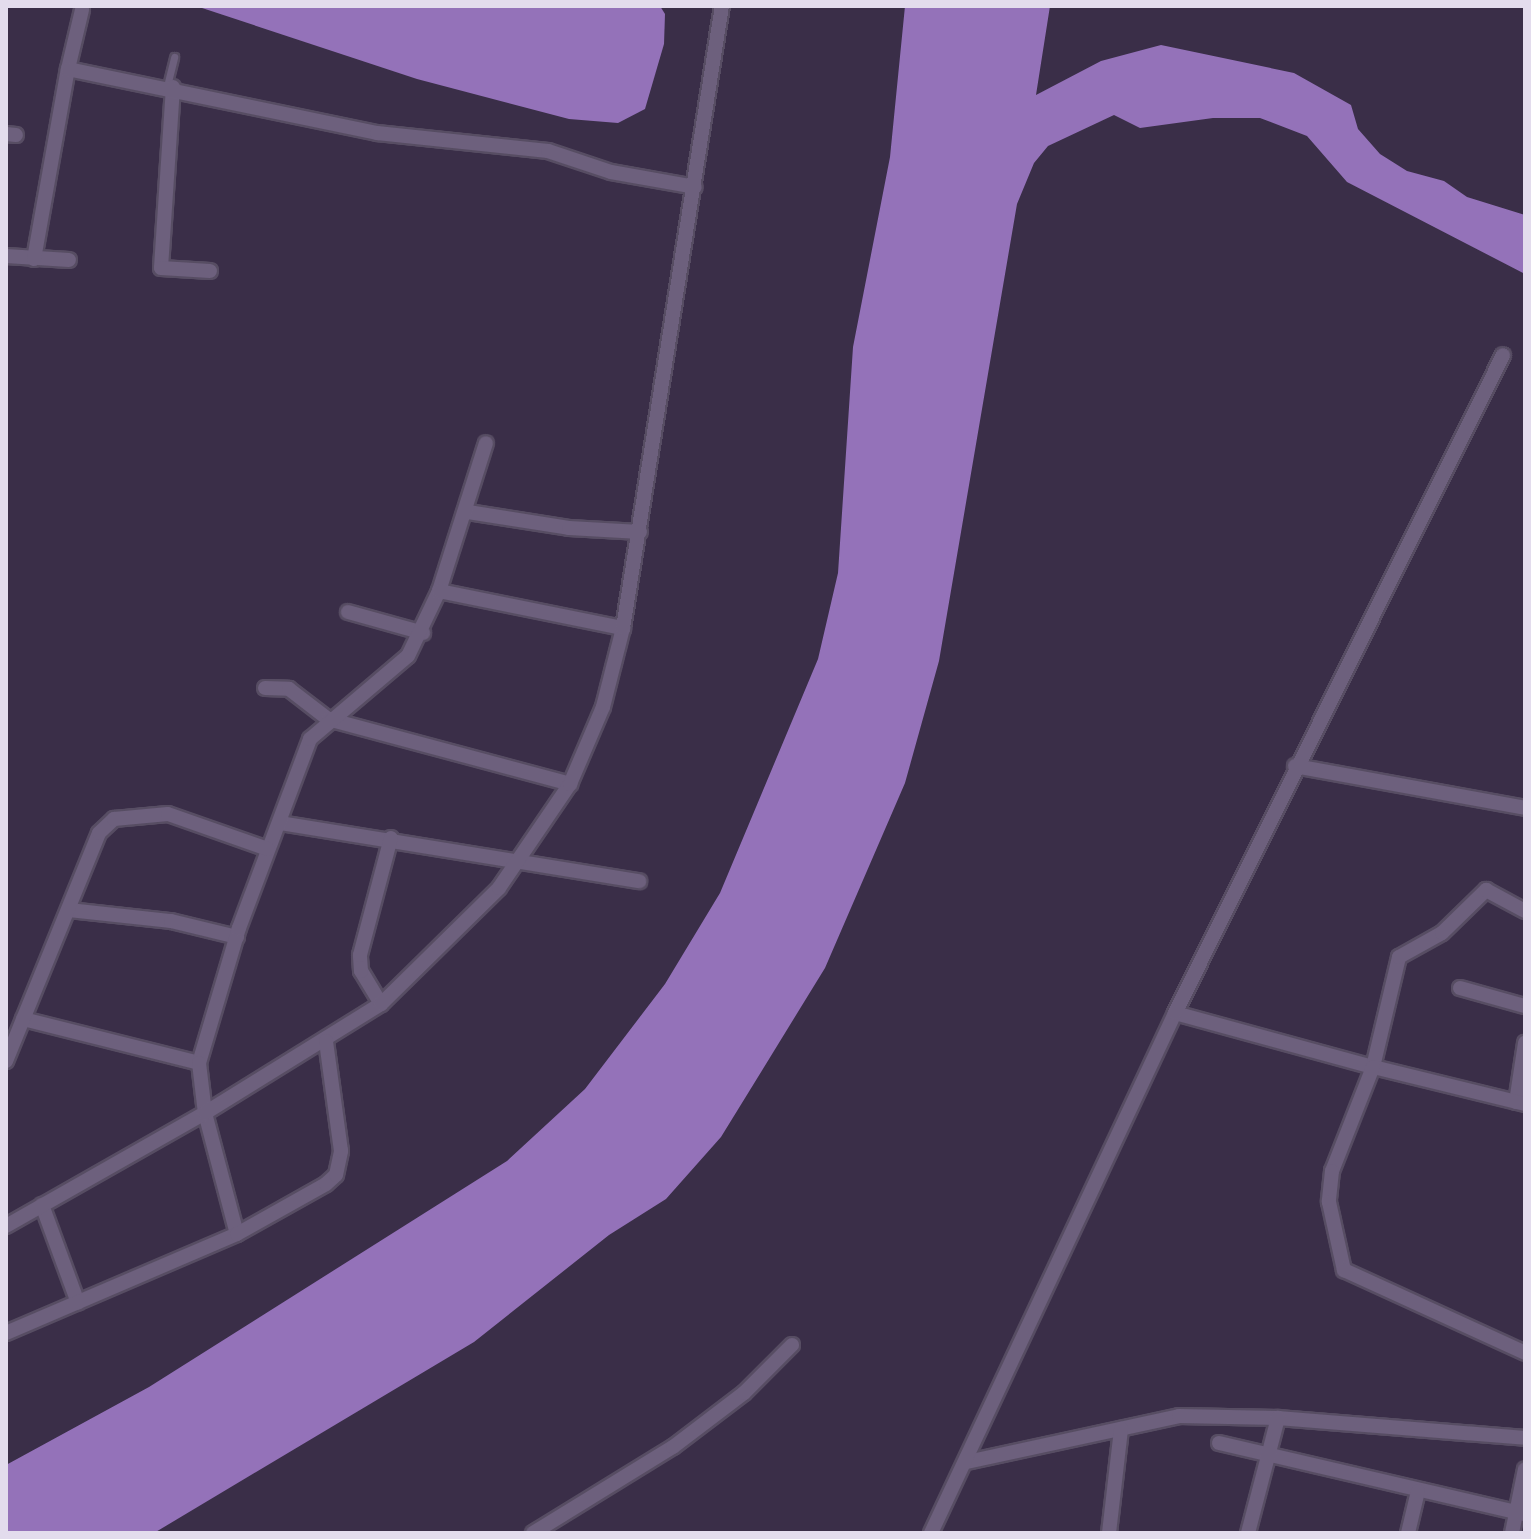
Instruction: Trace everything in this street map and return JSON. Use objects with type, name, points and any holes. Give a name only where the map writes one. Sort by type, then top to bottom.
[{"type":"street","points":[[6,1226],[205,1113],[326,1041],[381,1004],[473,917],[518,863],[570,784],[603,707],[623,628],[722,6]]},
{"type":"street","points":[[34,259],[68,69],[82,10]]},
{"type":"street","points":[[68,69],[170,87],[377,133],[548,151],[611,172],[695,187]]},
{"type":"street","points":[[170,87],[161,268],[210,271]]},
{"type":"street","points":[[6,256],[69,260]]},
{"type":"street","points":[[931,1533],[967,1462],[1175,1013],[1295,766],[1503,355]]},
{"type":"street","points":[[237,1234],[205,1113],[199,1063],[237,937],[310,739],[328,719],[395,670],[423,633],[468,512],[486,443]]},
{"type":"street","points":[[468,512],[569,528],[640,532]]},
{"type":"street","points":[[439,591],[623,628]]},
{"type":"street","points":[[348,612],[423,633]]},
{"type":"street","points":[[265,688],[289,689],[328,719],[570,784]]},
{"type":"street","points":[[1295,766],[1525,808]]},
{"type":"street","points":[[6,1061],[99,833],[129,814],[177,816],[268,849]]},
{"type":"street","points":[[280,823],[391,838],[518,863],[639,881]]},
{"type":"street","points":[[381,1004],[361,971],[360,955],[391,838]]},
{"type":"street","points":[[1525,911],[1486,890],[1442,933],[1399,957],[1373,1067],[1332,1171],[1329,1202],[1344,1270],[1525,1353]]},
{"type":"street","points":[[69,910],[171,921],[237,937]]},
{"type":"street","points":[[1460,988],[1525,1006]]},
{"type":"street","points":[[1175,1013],[1520,1103],[1525,1043]]},
{"type":"street","points":[[23,1019],[199,1063]]},
{"type":"street","points":[[6,1333],[237,1234],[336,1175],[340,1137],[326,1041]]},
{"type":"street","points":[[42,1205],[78,1303]]},
{"type":"street","points":[[533,1533],[673,1447],[744,1393],[792,1345]]},
{"type":"street","points":[[967,1462],[1179,1416],[1278,1418],[1525,1438]]},
{"type":"street","points":[[1248,1533],[1278,1418]]},
{"type":"street","points":[[1109,1533],[1121,1429]]},
{"type":"street","points":[[1219,1443],[1267,1458],[1520,1513]]},
{"type":"street","points":[[1512,1533],[1520,1513],[1525,1469]]},
{"type":"street","points":[[1408,1533],[1418,1491]]},
{"type":"lane","points":[[170,87],[174,57]]},
{"type":"shaded area","points":[[196,6],[660,6],[665,14],[664,44],[645,109],[618,123],[569,119],[417,79]]},
{"type":"shaded area","points":[[905,6],[1050,6],[1036,95],[1101,61],[1161,45],[1294,73],[1351,105],[1358,129],[1380,154],[1407,171],[1444,181],[1467,197],[1525,215],[1525,274],[1347,182],[1307,136],[1260,118],[1213,118],[1140,128],[1114,115],[1048,146],[1034,163],[1017,204],[939,661],[905,783],[825,968],[721,1137],[666,1199],[609,1235],[474,1342],[154,1533],[6,1533],[6,1465],[149,1387],[507,1161],[585,1089],[665,984],[720,893],[818,659],[838,573],[853,347],[890,157]]}]
